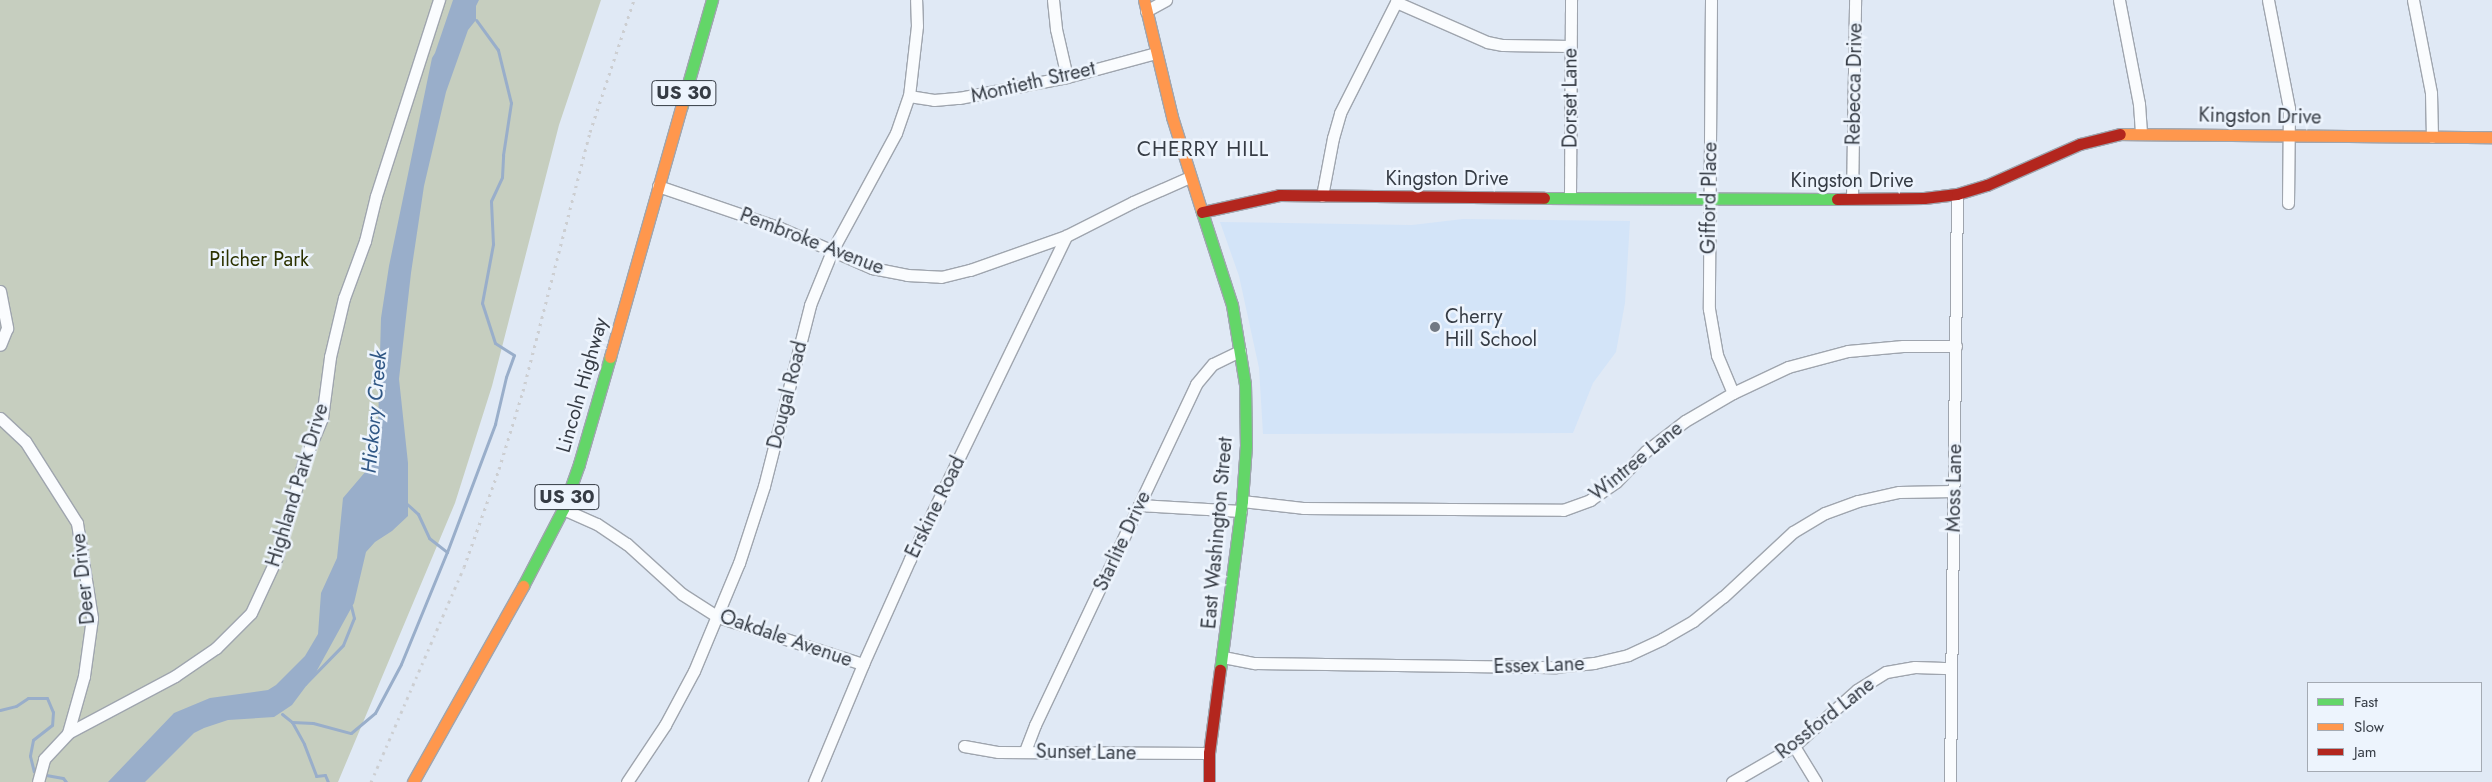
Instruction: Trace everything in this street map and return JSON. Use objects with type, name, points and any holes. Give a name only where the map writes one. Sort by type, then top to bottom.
[{"type":"street","name":"Highland Park Drive","points":[[38,782],[44,759],[68,733],[175,676],[216,648],[251,613],[277,557],[303,464],[322,418],[330,357],[344,298],[365,241],[376,196],[439,0]]},
{"type":"street","name":"Lincoln Highway","points":[[413,782],[488,651],[562,509],[579,464],[712,0]]},
{"type":"street","name":"Dougal Road","points":[[627,782],[665,725],[694,671],[740,563],[764,486],[810,305],[832,252],[896,133],[909,96],[917,26],[916,0]]},
{"type":"street","points":[[1053,0],[1056,29],[1067,77]]},
{"type":"street","points":[[1145,5],[1166,0]]},
{"type":"street","name":"Dorset Lane","points":[[1570,197],[1571,0]]},
{"type":"street","name":"Gifford Place","points":[[1711,0],[1710,319],[1717,355],[1733,393]]},
{"type":"street","name":"Rebecca Drive","points":[[1852,198],[1855,0]]},
{"type":"street","points":[[2119,0],[2139,104],[2141,133]]},
{"type":"street","points":[[2268,0],[2289,108],[2288,203]]},
{"type":"street","points":[[2413,0],[2431,93],[2432,137]]},
{"type":"street","points":[[1322,196],[1332,138],[1340,114],[1396,1],[1487,42],[1503,45],[1570,46]]},
{"type":"street","name":"East Washington Street","points":[[1145,5],[1190,178],[1232,305],[1245,384],[1246,445],[1242,506],[1209,753],[1209,782]]},
{"type":"street","name":"Montieth Street","points":[[909,96],[934,100],[959,98],[1067,77],[1156,53]]},
{"type":"street","name":"Kingston Drive","points":[[1202,212],[1279,195],[1709,200],[1924,198],[1957,194],[2013,174],[2080,144],[2111,135],[2141,133],[2492,137]]},
{"type":"street","name":"Pembroke Avenue","points":[[658,186],[778,227],[872,268],[907,275],[940,277],[970,270],[1066,236],[1133,202],[1190,178]]},
{"type":"street","name":"Moss Lane","points":[[1950,782],[1957,194]]},
{"type":"street","name":"Erskine Road","points":[[814,782],[863,664],[918,541],[1066,236]]},
{"type":"street","points":[[0,291],[7,328],[0,345]]},
{"type":"street","name":"Wintree Lane","points":[[1139,504],[1303,508],[1563,510],[1590,500],[1616,482],[1646,451],[1685,421],[1733,393],[1788,367],[1848,352],[1903,346],[1956,346]]},
{"type":"street","name":"Starlite Drive","points":[[1025,750],[1196,384],[1213,364],[1240,350]]},
{"type":"street","name":"Deer Drive","points":[[0,418],[25,441],[77,523],[92,618],[84,676],[68,733]]},
{"type":"street","name":"Essex Lane","points":[[1223,657],[1256,663],[1556,667],[1594,663],[1628,655],[1662,639],[1693,621],[1793,532],[1825,513],[1858,501],[1899,492],[1954,491]]},
{"type":"street","name":"Oakdale Avenue","points":[[562,509],[597,524],[627,544],[682,594],[718,617],[863,664]]},
{"type":"street","name":"Rossford Lane","points":[[1732,782],[1794,746],[1857,690],[1886,672],[1915,667],[1951,668]]},
{"type":"street","name":"Sunset Lane","points":[[964,746],[998,752],[1025,750],[1209,753]]},
{"type":"street","points":[[1794,746],[1816,782]]},
{"type":"shaded area","points":[[453,0],[479,0],[476,6],[476,20],[468,30],[446,92],[424,186],[411,273],[399,379],[408,463],[408,516],[392,531],[375,542],[366,552],[354,603],[315,674],[292,705],[274,717],[228,720],[194,733],[145,782],[108,782],[174,713],[210,698],[268,690],[276,685],[305,656],[318,634],[321,593],[337,558],[343,498],[372,464],[378,426],[381,318],[389,266],[432,58]]},
{"type":"shaded area","name":"Cherry Hill School","points":[[1463,219],[1630,221],[1625,303],[1616,352],[1593,383],[1573,433],[1263,434],[1259,368],[1239,276],[1220,222],[1412,225]]},
{"type":"green space","name":"Pilcher Park","points":[[0,0],[601,0],[559,125],[492,386],[455,503],[338,782],[0,782]]},
{"type":"waterway","points":[[292,722],[313,723],[351,733],[375,713],[401,664],[447,552],[495,424],[506,377],[514,355],[495,343],[482,303],[493,244],[491,201],[502,177],[503,155],[511,103],[498,50],[476,20]]},
{"type":"waterway","points":[[407,504],[418,514],[429,538],[447,552]]},
{"type":"waterway","name":"Hickory Creek","points":[[305,684],[343,645],[354,618],[351,606]]},
{"type":"waterway","points":[[0,710],[16,706],[28,698],[47,698],[53,712],[52,725],[33,740],[30,756],[34,772]]},
{"type":"waterway","points":[[282,714],[292,722],[304,744],[316,776],[325,775],[328,782]]},
{"type":"waterway","points":[[46,775],[63,778],[66,782]]},
{"type":"railway","points":[[371,782],[464,567],[499,469],[523,391],[590,132],[634,0]]},
{"type":"traffic: fast","points":[[682,105],[712,0]]},
{"type":"traffic: fast","points":[[1544,198],[1837,199]]},
{"type":"traffic: fast","points":[[1201,209],[1232,305],[1245,384],[1246,445],[1242,501],[1220,670]]},
{"type":"traffic: fast","points":[[523,586],[563,509],[579,464],[610,357]]},
{"type":"traffic: slow","points":[[1144,0],[1172,117],[1201,209]]},
{"type":"traffic: slow","points":[[610,357],[682,105]]},
{"type":"traffic: slow","points":[[2120,134],[2492,137]]},
{"type":"traffic: slow","points":[[413,782],[523,586]]},
{"type":"traffic: jam","points":[[1837,199],[1924,198],[1957,194],[1987,185],[2080,144],[2120,134]]},
{"type":"traffic: jam","points":[[1202,212],[1279,195],[1544,198]]},
{"type":"traffic: jam","points":[[1209,782],[1209,753],[1220,670]]},
{"type":"place","name":"Cherry Hill School","points":[[1435,327]]},
{"type":"district","name":"CHERRY HILL","points":[[1203,149]]}]
